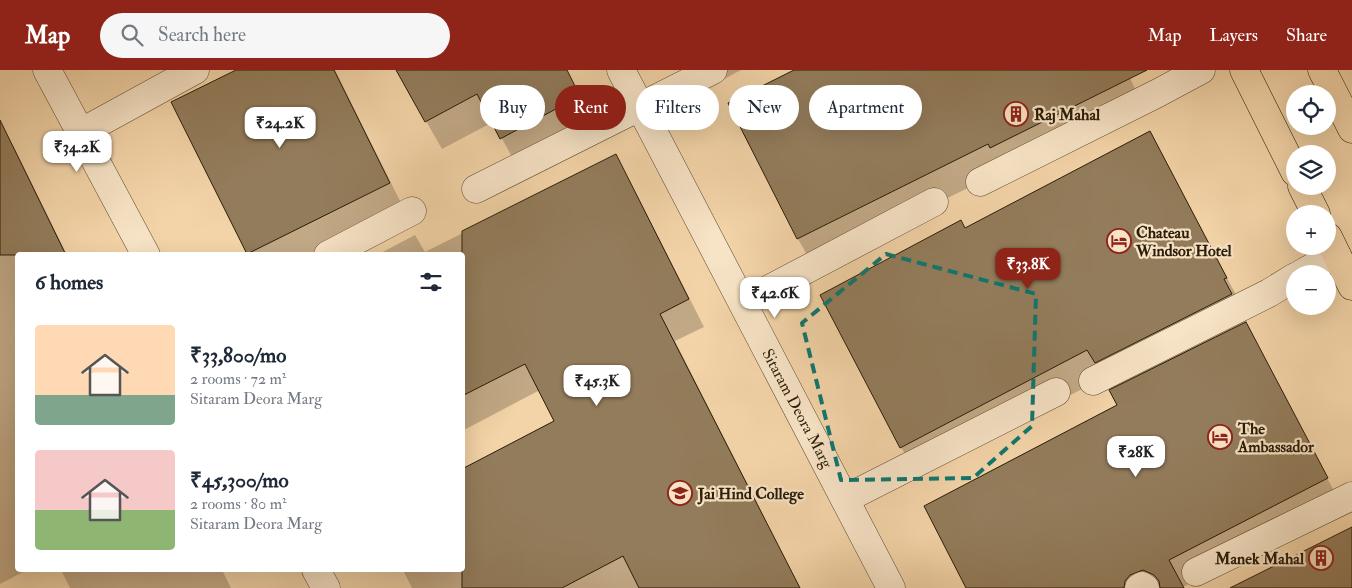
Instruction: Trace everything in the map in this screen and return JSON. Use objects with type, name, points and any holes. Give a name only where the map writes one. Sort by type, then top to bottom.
[{"type":"main road","points":[[1244,70],[1286,154]]},
{"type":"main road","points":[[1322,70],[1352,129]]},
{"type":"main road","points":[[1336,253],[1352,286]]},
{"type":"street","points":[[47,70],[144,252]]},
{"type":"street","points":[[80,133],[195,70]]},
{"type":"street","name":"Sitaram Deora Marg","points":[[621,70],[636,99]]},
{"type":"street","points":[[683,85],[713,70]]},
{"type":"street","points":[[980,182],[1201,70]]},
{"type":"street","points":[[476,189],[636,109]]},
{"type":"street","name":"Sitaram Deora Marg","points":[[652,130],[891,588]]},
{"type":"street","points":[[743,303],[934,202]]},
{"type":"street","points":[[334,252],[412,211]]},
{"type":"street","points":[[1311,265],[1321,255]]},
{"type":"street","points":[[1093,380],[1286,282]]},
{"type":"street","points":[[846,499],[1056,392]]},
{"type":"street","points":[[1196,572],[1352,496]]},
{"type":"street","points":[[317,572],[326,588]]},
{"type":"street","points":[[1139,588],[1142,586],[1146,588]]},
{"type":"highlighted area","points":[[886,254],[1036,294],[1032,426],[973,478],[841,480],[802,323]]},
{"type":"building","points":[[236,70],[334,70],[390,183],[251,252],[246,252],[171,102]]},
{"type":"building","points":[[396,70],[567,70],[574,85],[555,85],[555,109],[545,115],[545,85],[480,85],[480,100],[477,94],[425,122]]},
{"type":"building","points":[[794,70],[1147,70],[990,148],[988,144],[797,239],[742,130],[799,130],[799,85],[764,85]]},
{"type":"building","points":[[0,120],[65,252],[15,252],[15,255],[0,255]]},
{"type":"building","points":[[495,130],[517,130],[500,139]]},
{"type":"building","points":[[1150,131],[1227,278],[1224,279],[1232,294],[1095,363],[1087,350],[900,448],[820,295],[961,220],[965,228]]},
{"type":"building","points":[[616,154],[689,299],[660,314],[800,588],[639,588],[623,556],[562,588],[462,588],[462,572],[465,572],[465,467],[554,421],[525,364],[465,394],[465,252],[462,252],[462,231]]},
{"type":"building","points":[[1246,322],[1328,478],[1169,560],[1184,588],[1160,588],[1159,581],[1154,575],[1143,570],[1130,575],[1125,581],[1124,588],[966,588],[924,506],[1117,405],[1109,390]]},
{"type":"building","name":"Manek Mahal","points":[[1352,527],[1352,588],[1230,588]]},
{"type":"place","name":"Raj Mahal","points":[[1016,114]]},
{"type":"place","name":"Chateau Windsor Hotel","points":[[1119,241]]},
{"type":"place","name":"The Ambassador","points":[[1220,437]]},
{"type":"place","name":"Jai Hind College","points":[[680,493]]},
{"type":"place","name":"Manek Mahal","points":[[1321,558]]}]
